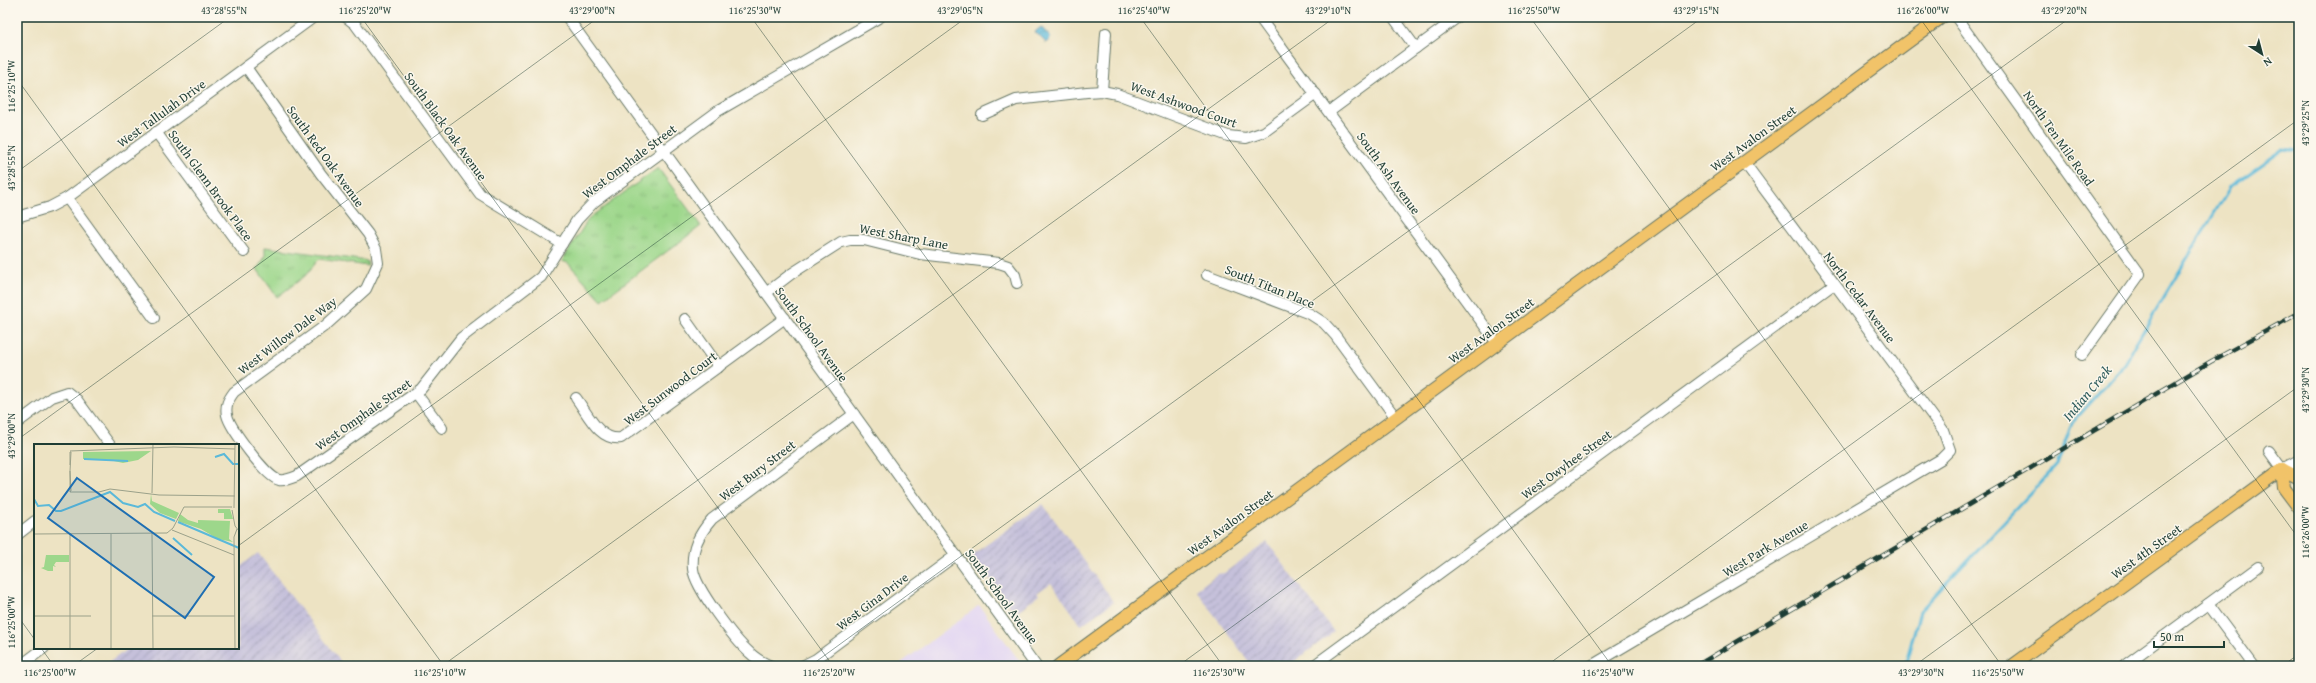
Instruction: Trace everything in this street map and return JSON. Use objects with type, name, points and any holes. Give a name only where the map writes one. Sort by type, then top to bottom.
[{"type":"main road","name":"West Avalon Street","points":[[1058,666],[1942,17]]},
{"type":"main road","points":[[2282,469],[2299,478]]},
{"type":"main road","points":[[2282,469],[2284,488],[2299,508]]},
{"type":"main road","name":"West 4th Street","points":[[2012,666],[2282,469]]},
{"type":"street","name":"West Tallulah Drive","points":[[17,217],[50,207],[66,198],[314,17]]},
{"type":"street","name":"South Black Oak Avenue","points":[[346,17],[355,24],[480,194],[562,244]]},
{"type":"street","name":"South School Avenue","points":[[567,17],[1036,666]]},
{"type":"street","name":"West Omphale Street","points":[[279,480],[297,476],[416,393],[426,384],[461,338],[541,277],[577,220],[594,202],[718,111],[880,17]]},
{"type":"street","name":"South Ash Avenue","points":[[1259,17],[1497,344]]},
{"type":"street","points":[[1393,17],[1416,48]]},
{"type":"street","points":[[1329,112],[1458,17]]},
{"type":"street","name":"North Ten Mile Road","points":[[1956,17],[2140,274],[2082,355]]},
{"type":"street","points":[[1102,91],[1106,33]]},
{"type":"street","name":"South Red Oak Avenue","points":[[246,67],[321,174],[368,234],[376,248],[378,263]]},
{"type":"street","name":"West Ashwood Court","points":[[982,115],[1016,100],[1102,91],[1117,94],[1228,136],[1246,138],[1264,132],[1316,94]]},
{"type":"street","name":"South Glenn Brook Place","points":[[156,132],[244,252]]},
{"type":"street","name":"North Cedar Avenue","points":[[1744,162],[1942,430],[1950,450]]},
{"type":"street","points":[[66,198],[154,318]]},
{"type":"street","name":"West Sharp Lane","points":[[766,293],[791,274],[841,242],[850,240],[864,240],[948,258],[1000,263],[1008,266],[1015,275],[1017,283]]},
{"type":"street","name":"West Willow Dale Way","points":[[279,480],[266,471],[230,424],[226,408],[234,392],[326,325],[366,289],[378,263]]},
{"type":"street","name":"South Titan Place","points":[[1207,275],[1310,314],[1324,323],[1335,335],[1396,418]]},
{"type":"street","name":"West Owyhee Street","points":[[1313,666],[1834,284]]},
{"type":"street","name":"West Sunwood Court","points":[[576,398],[601,432],[613,439],[621,438],[785,318]]},
{"type":"street","points":[[685,320],[719,367]]},
{"type":"street","points":[[17,423],[52,397],[67,392],[77,400],[109,444]]},
{"type":"street","points":[[416,393],[442,428]]},
{"type":"street","name":"West Bury Street","points":[[771,666],[751,655],[741,645],[696,580],[693,560],[694,546],[702,531],[712,519],[854,414]]},
{"type":"street","name":"West Park Avenue","points":[[1591,666],[1941,459],[1950,450]]},
{"type":"street","points":[[2269,451],[2282,469]]},
{"type":"street","name":"West 4th Street","points":[[2282,469],[2299,460]]},
{"type":"street","points":[[18,531],[34,522]]},
{"type":"street","name":"West Gina Drive","points":[[802,666],[816,660],[956,555]]},
{"type":"street","points":[[2125,665],[2258,567]]},
{"type":"street","points":[[2208,604],[2254,666]]},
{"type":"street","points":[[20,666],[43,649]]},
{"type":"shaded area","points":[[1043,504],[1114,602],[1081,625],[1051,583],[1037,593],[1039,595],[1015,613],[972,555]]},
{"type":"shaded area","points":[[1267,542],[1334,632],[1288,666],[1252,666],[1196,590],[1217,574],[1224,573]]},
{"type":"shaded area","points":[[258,553],[344,666],[104,666],[128,649],[239,649],[239,567]]},
{"type":"shaded area","points":[[979,605],[1023,666],[897,666],[973,610]]},
{"type":"green space","points":[[658,168],[701,226],[602,300],[568,263],[562,261],[589,218]]},
{"type":"green space","points":[[265,247],[367,261],[368,266],[319,259],[305,276],[277,297],[257,269],[265,257]]},
{"type":"water","points":[[1041,27],[1051,38],[1046,43],[1035,32]]},
{"type":"waterway","name":"Indian Creek","points":[[1905,666],[1920,611],[2057,465],[2072,423],[2120,370],[2230,187],[2284,149],[2299,151]]},
{"type":"railway","points":[[1696,666],[2210,362],[2299,313]]}]
